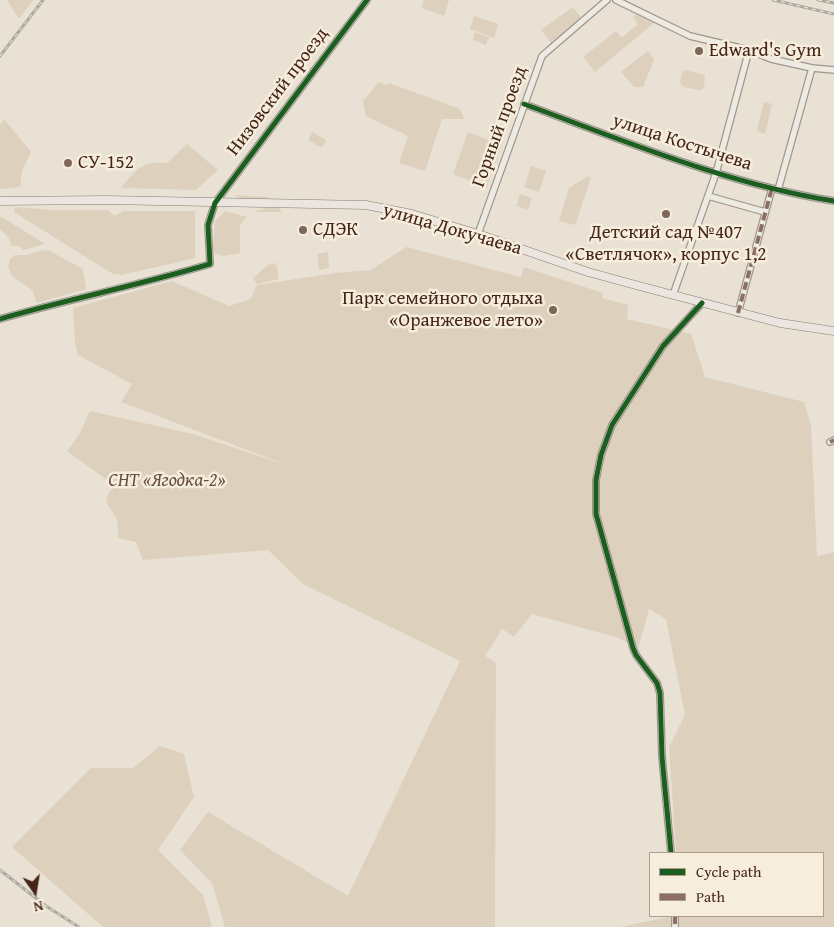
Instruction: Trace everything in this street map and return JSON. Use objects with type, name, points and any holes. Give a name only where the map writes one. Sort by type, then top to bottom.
[{"type":"main road","name":"улица Докучаева","points":[[0,200],[366,205],[412,214],[478,234],[580,270],[738,313],[794,326],[834,331]]},
{"type":"street","name":"Низовский проезд","points":[[214,203],[367,0]]},
{"type":"street","name":"Горный проезд","points":[[478,234],[542,56],[607,0]]},
{"type":"street","points":[[616,0],[690,36],[749,50],[771,59],[812,68],[834,70]]},
{"type":"street","points":[[673,295],[716,172],[749,50]]},
{"type":"street","points":[[738,313],[765,212],[775,189],[812,68]]},
{"type":"street","name":"улица Костычева","points":[[524,104],[655,152],[716,172],[775,189],[834,201]]},
{"type":"street","points":[[708,196],[765,212]]},
{"type":"street","points":[[0,319],[64,300],[167,277],[210,264],[208,225],[214,203]]},
{"type":"street","points":[[671,852],[662,757],[660,693],[656,683],[633,648],[596,514],[596,480],[603,446],[612,425],[669,339],[702,303]]},
{"type":"green space","points":[[7,0],[33,0],[19,19]]},
{"type":"green space","points":[[424,0],[449,0],[444,16],[421,8]]},
{"type":"green space","points":[[573,7],[582,19],[551,43],[541,30]]},
{"type":"green space","points":[[636,14],[654,23],[595,72],[583,57],[616,31],[622,37],[638,24],[633,17]]},
{"type":"green space","points":[[474,16],[498,24],[494,38],[470,29]]},
{"type":"green space","points":[[475,32],[489,37],[486,45],[473,40]]},
{"type":"green space","points":[[648,51],[654,60],[643,87],[634,87],[621,72]]},
{"type":"green space","points":[[686,70],[705,75],[704,88],[700,90],[683,87],[680,82],[682,72]]},
{"type":"green space","points":[[379,82],[387,85],[389,83],[460,109],[464,119],[442,119],[425,171],[399,163],[408,136],[366,116],[363,101]]},
{"type":"green space","points":[[764,102],[772,104],[765,134],[757,129]]},
{"type":"green space","points":[[4,119],[31,152],[22,171],[20,187],[0,189],[0,125]]},
{"type":"green space","points":[[312,132],[326,140],[322,148],[308,140]]},
{"type":"green space","points":[[468,132],[502,145],[487,187],[453,174]]},
{"type":"green space","points":[[187,144],[218,170],[196,190],[121,188],[140,168],[151,163],[167,163]]},
{"type":"green space","points":[[531,166],[546,171],[539,192],[524,187]]},
{"type":"green space","points":[[588,176],[591,178],[575,225],[559,221],[569,188]]},
{"type":"green space","points":[[520,194],[532,198],[528,210],[516,206]]},
{"type":"green space","points":[[234,195],[269,197],[267,200],[241,199]]},
{"type":"green space","points":[[15,207],[52,210],[108,210],[114,216],[124,211],[195,211],[195,258],[122,275],[113,274],[14,212]]},
{"type":"green space","points":[[266,208],[279,208],[282,212],[253,212]]},
{"type":"green space","points":[[225,211],[247,217],[240,225],[240,253],[223,256],[215,254],[213,247],[215,221]]},
{"type":"green space","points":[[0,216],[45,244],[24,250],[19,246],[11,246],[9,238],[0,229]]},
{"type":"green space","name":"СНТ «Ягодка-2»","points":[[406,247],[521,277],[524,267],[603,293],[602,298],[628,305],[627,319],[691,334],[705,377],[804,402],[811,425],[817,556],[834,552],[834,927],[621,927],[668,917],[824,917],[824,852],[676,852],[669,747],[685,715],[666,619],[649,609],[638,649],[619,638],[532,614],[514,637],[502,629],[485,656],[496,663],[495,927],[225,927],[212,883],[180,850],[208,812],[348,896],[460,661],[303,584],[268,550],[143,560],[136,542],[118,538],[117,520],[107,502],[114,485],[67,451],[80,433],[90,411],[193,434],[289,466],[121,402],[132,384],[78,355],[75,342],[73,308],[172,281],[229,306],[251,299],[257,285],[335,273],[371,270]]},
{"type":"green space","points":[[43,250],[50,251],[83,269],[86,289],[37,303],[32,290],[12,276],[8,267],[10,259],[15,255],[26,255]]},
{"type":"green space","points":[[328,252],[329,268],[319,270],[317,254]]},
{"type":"green space","points":[[276,263],[279,279],[257,284],[253,278],[268,265]]},
{"type":"green space","points":[[160,746],[184,754],[194,797],[158,850],[203,895],[212,927],[103,927],[12,847],[91,768],[133,768]]},
{"type":"railway","points":[[0,56],[43,0]]},
{"type":"railway","points":[[773,0],[834,14]]},
{"type":"railway","points":[[818,0],[834,3]]},
{"type":"railway","points":[[0,870],[46,906],[79,927]]},
{"type":"marked path","points":[[738,313],[772,188]]},
{"type":"marked path","points":[[830,442],[834,440]]},
{"type":"marked path","points":[[675,917],[675,927]]},
{"type":"cycle path","points":[[0,319],[210,264],[208,225],[215,203],[367,0]]},
{"type":"cycle path","points":[[524,104],[716,173],[755,184],[834,201]]},
{"type":"cycle path","points":[[671,852],[662,757],[660,693],[657,683],[633,648],[596,514],[596,480],[601,455],[612,425],[663,346],[702,303]]},
{"type":"place","name":"Edward's Gym","points":[[699,51]]},
{"type":"place","name":"СУ-152","points":[[68,163]]},
{"type":"place","name":"Детский сад №407 «Светлячок», корпус 1,2","points":[[666,214]]},
{"type":"place","name":"СДЭК","points":[[303,230]]},
{"type":"place","name":"Парк семейного отдыха «Оранжевое лето»","points":[[553,310]]}]
